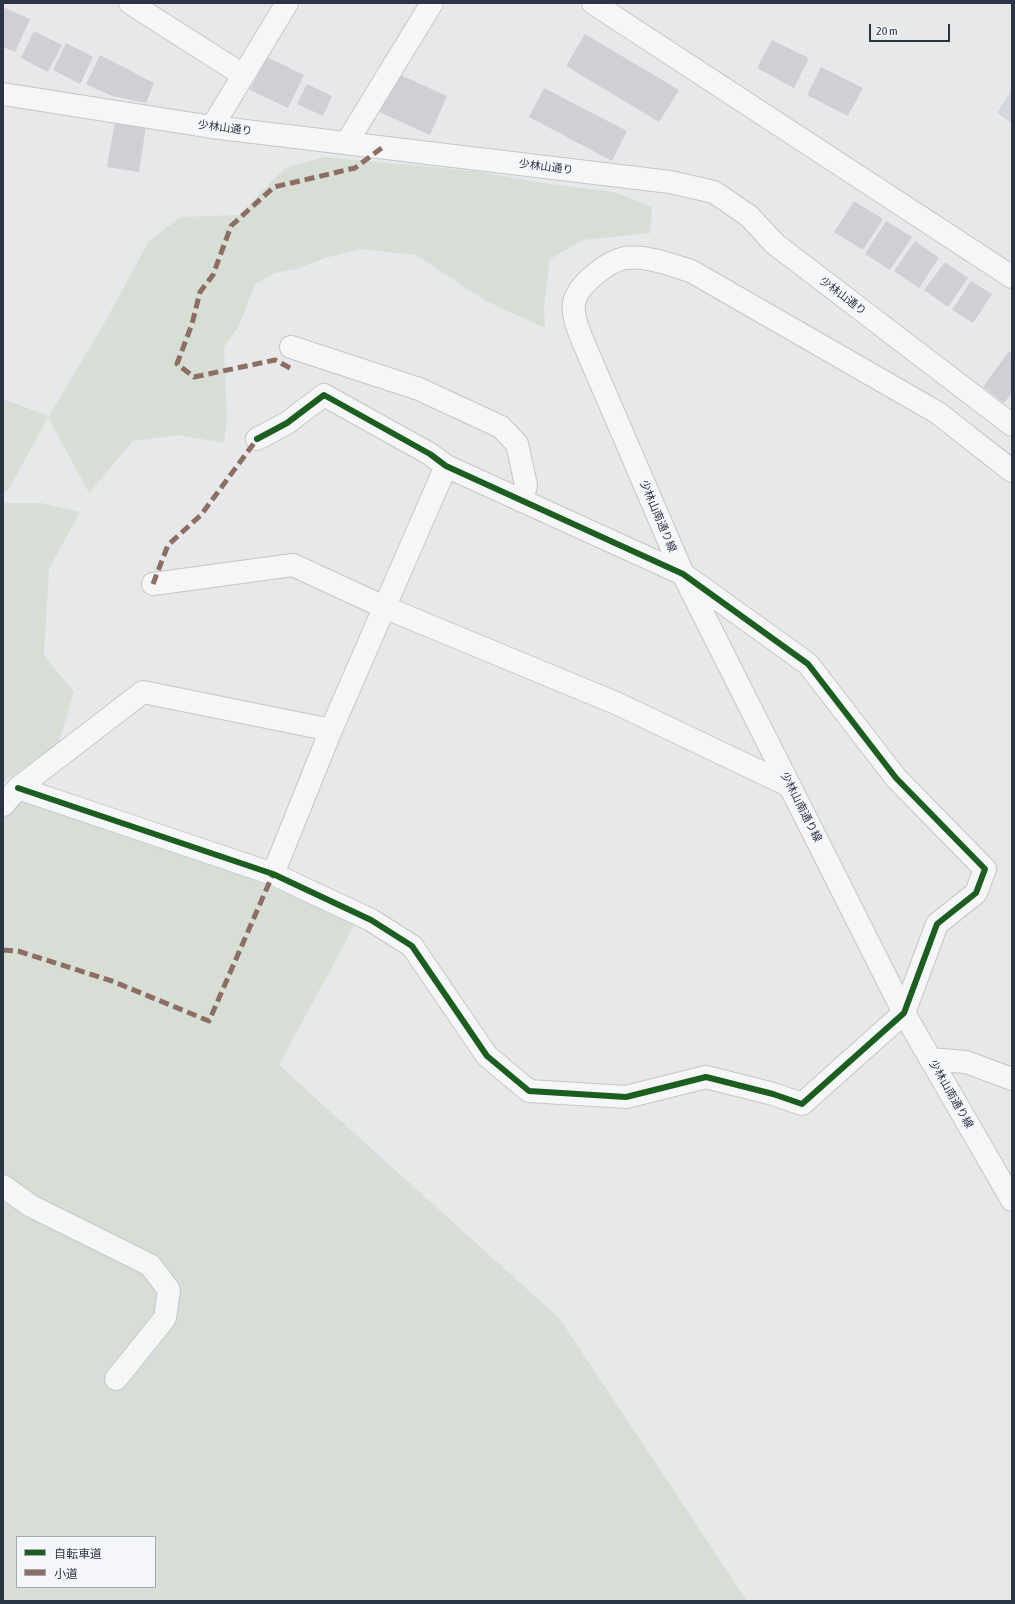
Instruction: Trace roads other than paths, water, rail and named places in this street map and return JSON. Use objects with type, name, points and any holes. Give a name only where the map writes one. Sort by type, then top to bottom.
[{"type":"street","points":[[130,3],[243,75]]},
{"type":"street","points":[[212,127],[287,3]]},
{"type":"street","points":[[347,142],[432,3]]},
{"type":"street","points":[[593,3],[1011,275]]},
{"type":"street","name":"少林山通り","points":[[3,94],[212,127],[347,142],[670,182],[714,192],[749,216],[775,244],[1012,425]]},
{"type":"street","name":"少林山南通り線","points":[[1012,471],[938,413],[691,271],[654,260],[626,258],[605,265],[582,288],[574,302],[575,320],[684,574],[904,1013],[1012,1200]]},
{"type":"street","points":[[291,347],[419,389],[501,427],[517,444],[526,485],[522,501]]},
{"type":"street","points":[[18,788],[273,874],[371,920],[412,946],[488,1056],[529,1091],[626,1097],[706,1077],[773,1094],[802,1104],[904,1013],[937,924],[976,893],[984,869],[896,778],[808,664],[684,574],[446,466],[430,454],[324,395],[287,423],[257,439]]},
{"type":"street","points":[[273,874],[331,730],[446,466]]},
{"type":"street","points":[[153,584],[293,565],[384,607],[618,704],[790,786]]},
{"type":"street","points":[[3,805],[18,788],[143,692],[331,730]]},
{"type":"street","points":[[930,1059],[966,1062],[1012,1079]]},
{"type":"street","points":[[3,1186],[31,1206],[150,1265],[169,1290],[165,1318],[116,1379]]}]
